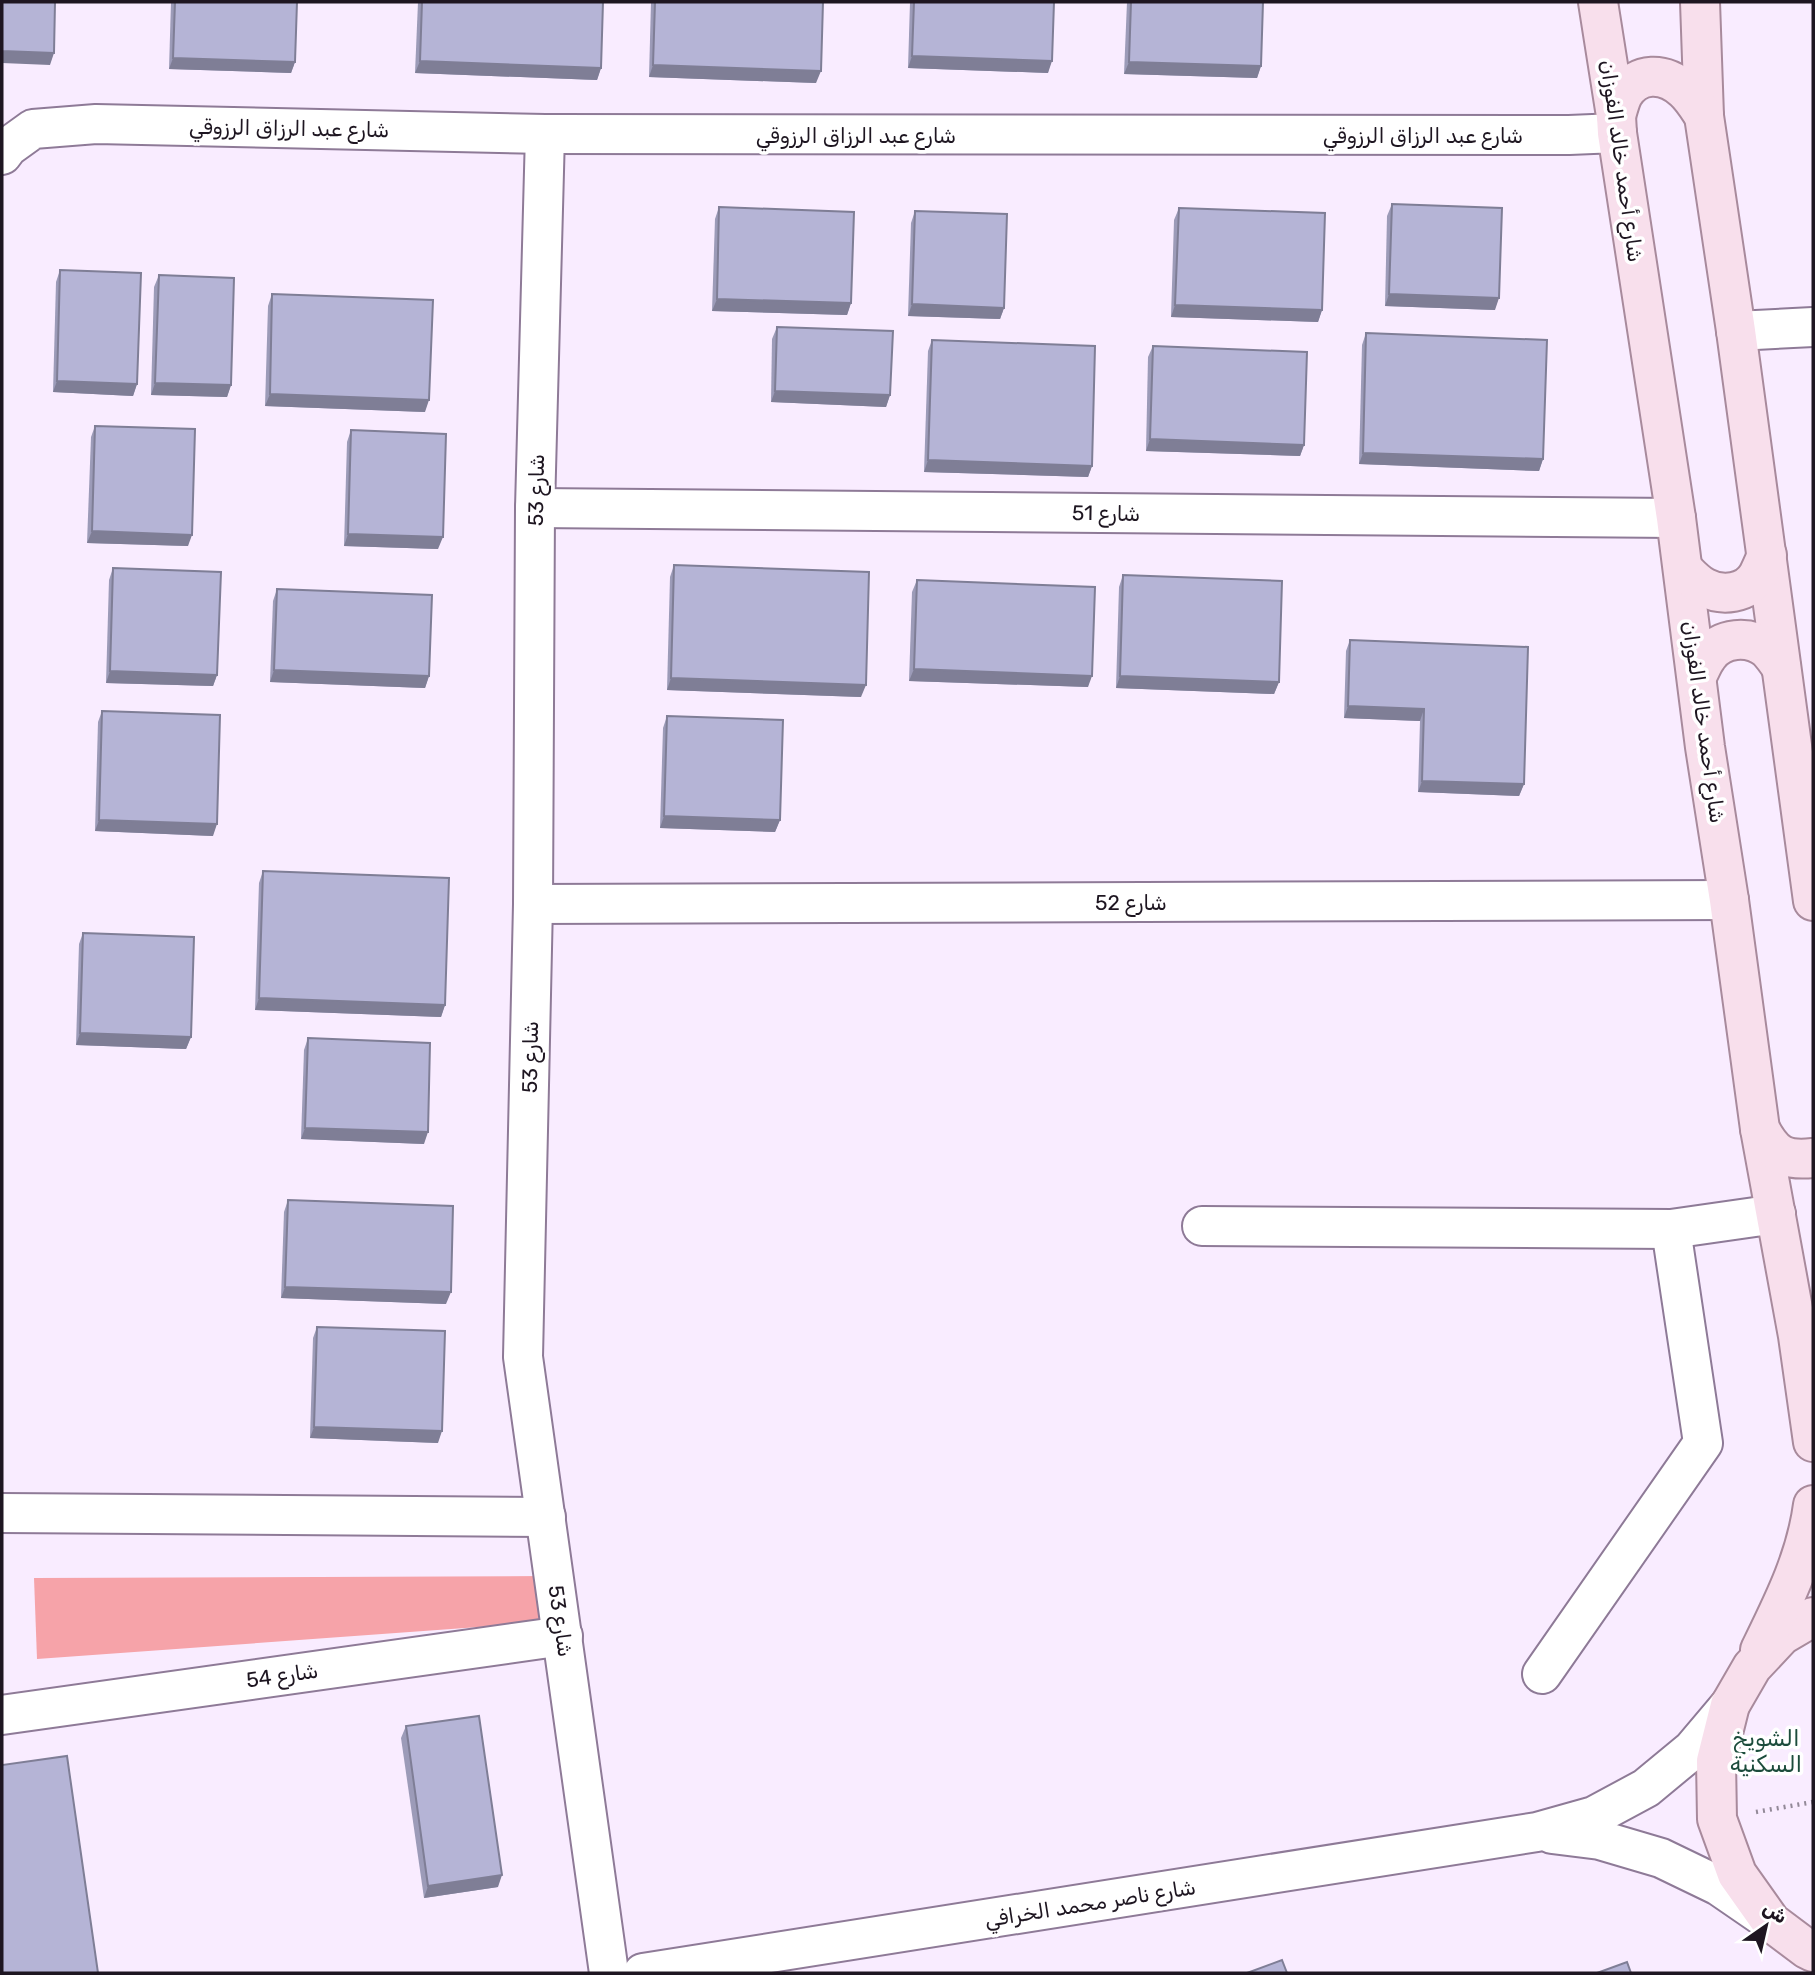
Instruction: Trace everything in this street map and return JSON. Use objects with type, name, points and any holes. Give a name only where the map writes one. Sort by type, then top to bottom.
[{"type":"main road","name":"شارع أحمد خالد الفوزان","points":[[1598,2],[1676,518],[1705,747],[1730,900],[1760,1129],[1798,1336],[1813,1442]]},
{"type":"main road","points":[[1700,2],[1704,116],[1737,331],[1813,901]]},
{"type":"main road","points":[[1616,124],[1623,96],[1631,86],[1639,78],[1655,76],[1671,80],[1685,90],[1704,116]]},
{"type":"main road","points":[[1683,569],[1702,586],[1716,592],[1734,592],[1745,589],[1757,578],[1767,555]]},
{"type":"main road","points":[[1697,676],[1709,654],[1723,642],[1739,639],[1753,642],[1767,650],[1781,667]]},
{"type":"main road","points":[[1760,1129],[1769,1145],[1780,1155],[1797,1159],[1813,1158]]},
{"type":"main road","points":[[1811,1952],[1771,1922],[1737,1874],[1717,1819],[1716,1761],[1730,1704],[1752,1667],[1792,1584],[1810,1530],[1813,1505]]},
{"type":"main road","points":[[1752,1667],[1782,1635],[1813,1617]]},
{"type":"street","name":"شارع عبد الرزاق الرزوقي","points":[[2,155],[8,147],[33,129],[96,124],[545,134],[1569,135],[1616,124]]},
{"type":"street","name":"شارع 53","points":[[545,134],[535,508],[533,904],[523,1357],[609,1973]]},
{"type":"street","points":[[1737,331],[1813,327]]},
{"type":"street","name":"شارع 51","points":[[535,508],[1676,518]]},
{"type":"street","name":"شارع 52","points":[[533,904],[1730,900]]},
{"type":"street","points":[[1202,1226],[1671,1229],[1776,1214]]},
{"type":"street","points":[[1542,1674],[1703,1443],[1671,1229]]},
{"type":"street","points":[[2,1513],[546,1517]]},
{"type":"street","name":"شارع 54","points":[[2,1715],[563,1636]]},
{"type":"street","name":"شارع ناصر محمد الخرافي","points":[[643,1973],[1536,1832],[1594,1816],[1646,1788],[1692,1750],[1730,1704]]},
{"type":"street","name":"شارع ناصر محمد الخرافي","points":[[1536,1832],[1600,1840],[1661,1857],[1718,1886],[1771,1922]]},
{"type":"path","points":[[1717,1819],[1813,1802]]},
{"type":"shaded area","points":[[544,1576],[549,1622],[37,1659],[34,1578]]},
{"type":"building","points":[[2,2],[55,2],[54,53],[2,51]]},
{"type":"building","points":[[175,2],[297,2],[295,62],[173,58]]},
{"type":"building","points":[[422,2],[603,2],[601,68],[420,61]]},
{"type":"building","points":[[655,2],[823,2],[821,71],[653,65]]},
{"type":"building","points":[[914,2],[1054,2],[1052,61],[912,56]]},
{"type":"building","points":[[1131,2],[1263,2],[1261,66],[1129,62]]},
{"type":"building","points":[[1392,204],[1502,208],[1499,298],[1389,294]]},
{"type":"building","points":[[719,207],[854,212],[851,303],[717,299]]},
{"type":"building","points":[[1179,208],[1325,213],[1322,310],[1175,305]]},
{"type":"building","points":[[915,211],[1007,214],[1004,308],[912,304]]},
{"type":"building","points":[[60,270],[141,273],[137,384],[57,381]]},
{"type":"building","points":[[159,275],[234,278],[231,385],[155,383]]},
{"type":"building","points":[[272,294],[433,300],[429,400],[270,394]]},
{"type":"building","points":[[777,327],[893,331],[890,395],[775,391]]},
{"type":"building","points":[[1366,333],[1547,340],[1543,459],[1363,453]]},
{"type":"building","points":[[932,340],[1095,346],[1092,466],[928,460]]},
{"type":"building","points":[[1153,346],[1307,352],[1304,445],[1150,439]]},
{"type":"building","points":[[95,426],[195,429],[192,535],[92,531]]},
{"type":"building","points":[[351,430],[446,434],[443,537],[348,534]]},
{"type":"building","points":[[674,565],[869,572],[866,685],[671,678]]},
{"type":"building","points":[[113,568],[221,572],[217,675],[110,671]]},
{"type":"building","points":[[1123,575],[1282,581],[1279,682],[1120,676]]},
{"type":"building","points":[[917,580],[1095,587],[1092,676],[914,669]]},
{"type":"building","points":[[277,589],[432,595],[429,676],[274,670]]},
{"type":"building","points":[[1350,640],[1528,647],[1524,784],[1422,781],[1424,709],[1348,706]]},
{"type":"building","points":[[102,711],[220,715],[217,824],[99,820]]},
{"type":"building","points":[[667,716],[783,720],[780,820],[664,816]]},
{"type":"building","points":[[263,871],[449,878],[445,1005],[259,998]]},
{"type":"building","points":[[83,933],[194,937],[191,1037],[80,1033]]},
{"type":"building","points":[[308,1038],[430,1043],[428,1132],[305,1128]]},
{"type":"building","points":[[288,1200],[453,1206],[451,1292],[285,1287]]},
{"type":"building","points":[[317,1327],[445,1331],[442,1431],[314,1427]]},
{"type":"building","points":[[479,1716],[502,1875],[428,1886],[406,1726]]},
{"type":"building","points":[[67,1756],[98,1973],[2,1973],[2,1765]]},
{"type":"building","points":[[1282,1960],[1287,1973],[1247,1973]]},
{"type":"building","points":[[1627,1962],[1631,1973],[1597,1973]]},
{"type":"district","name":"الشويخ السكنية","points":[[1766,1751]]}]
